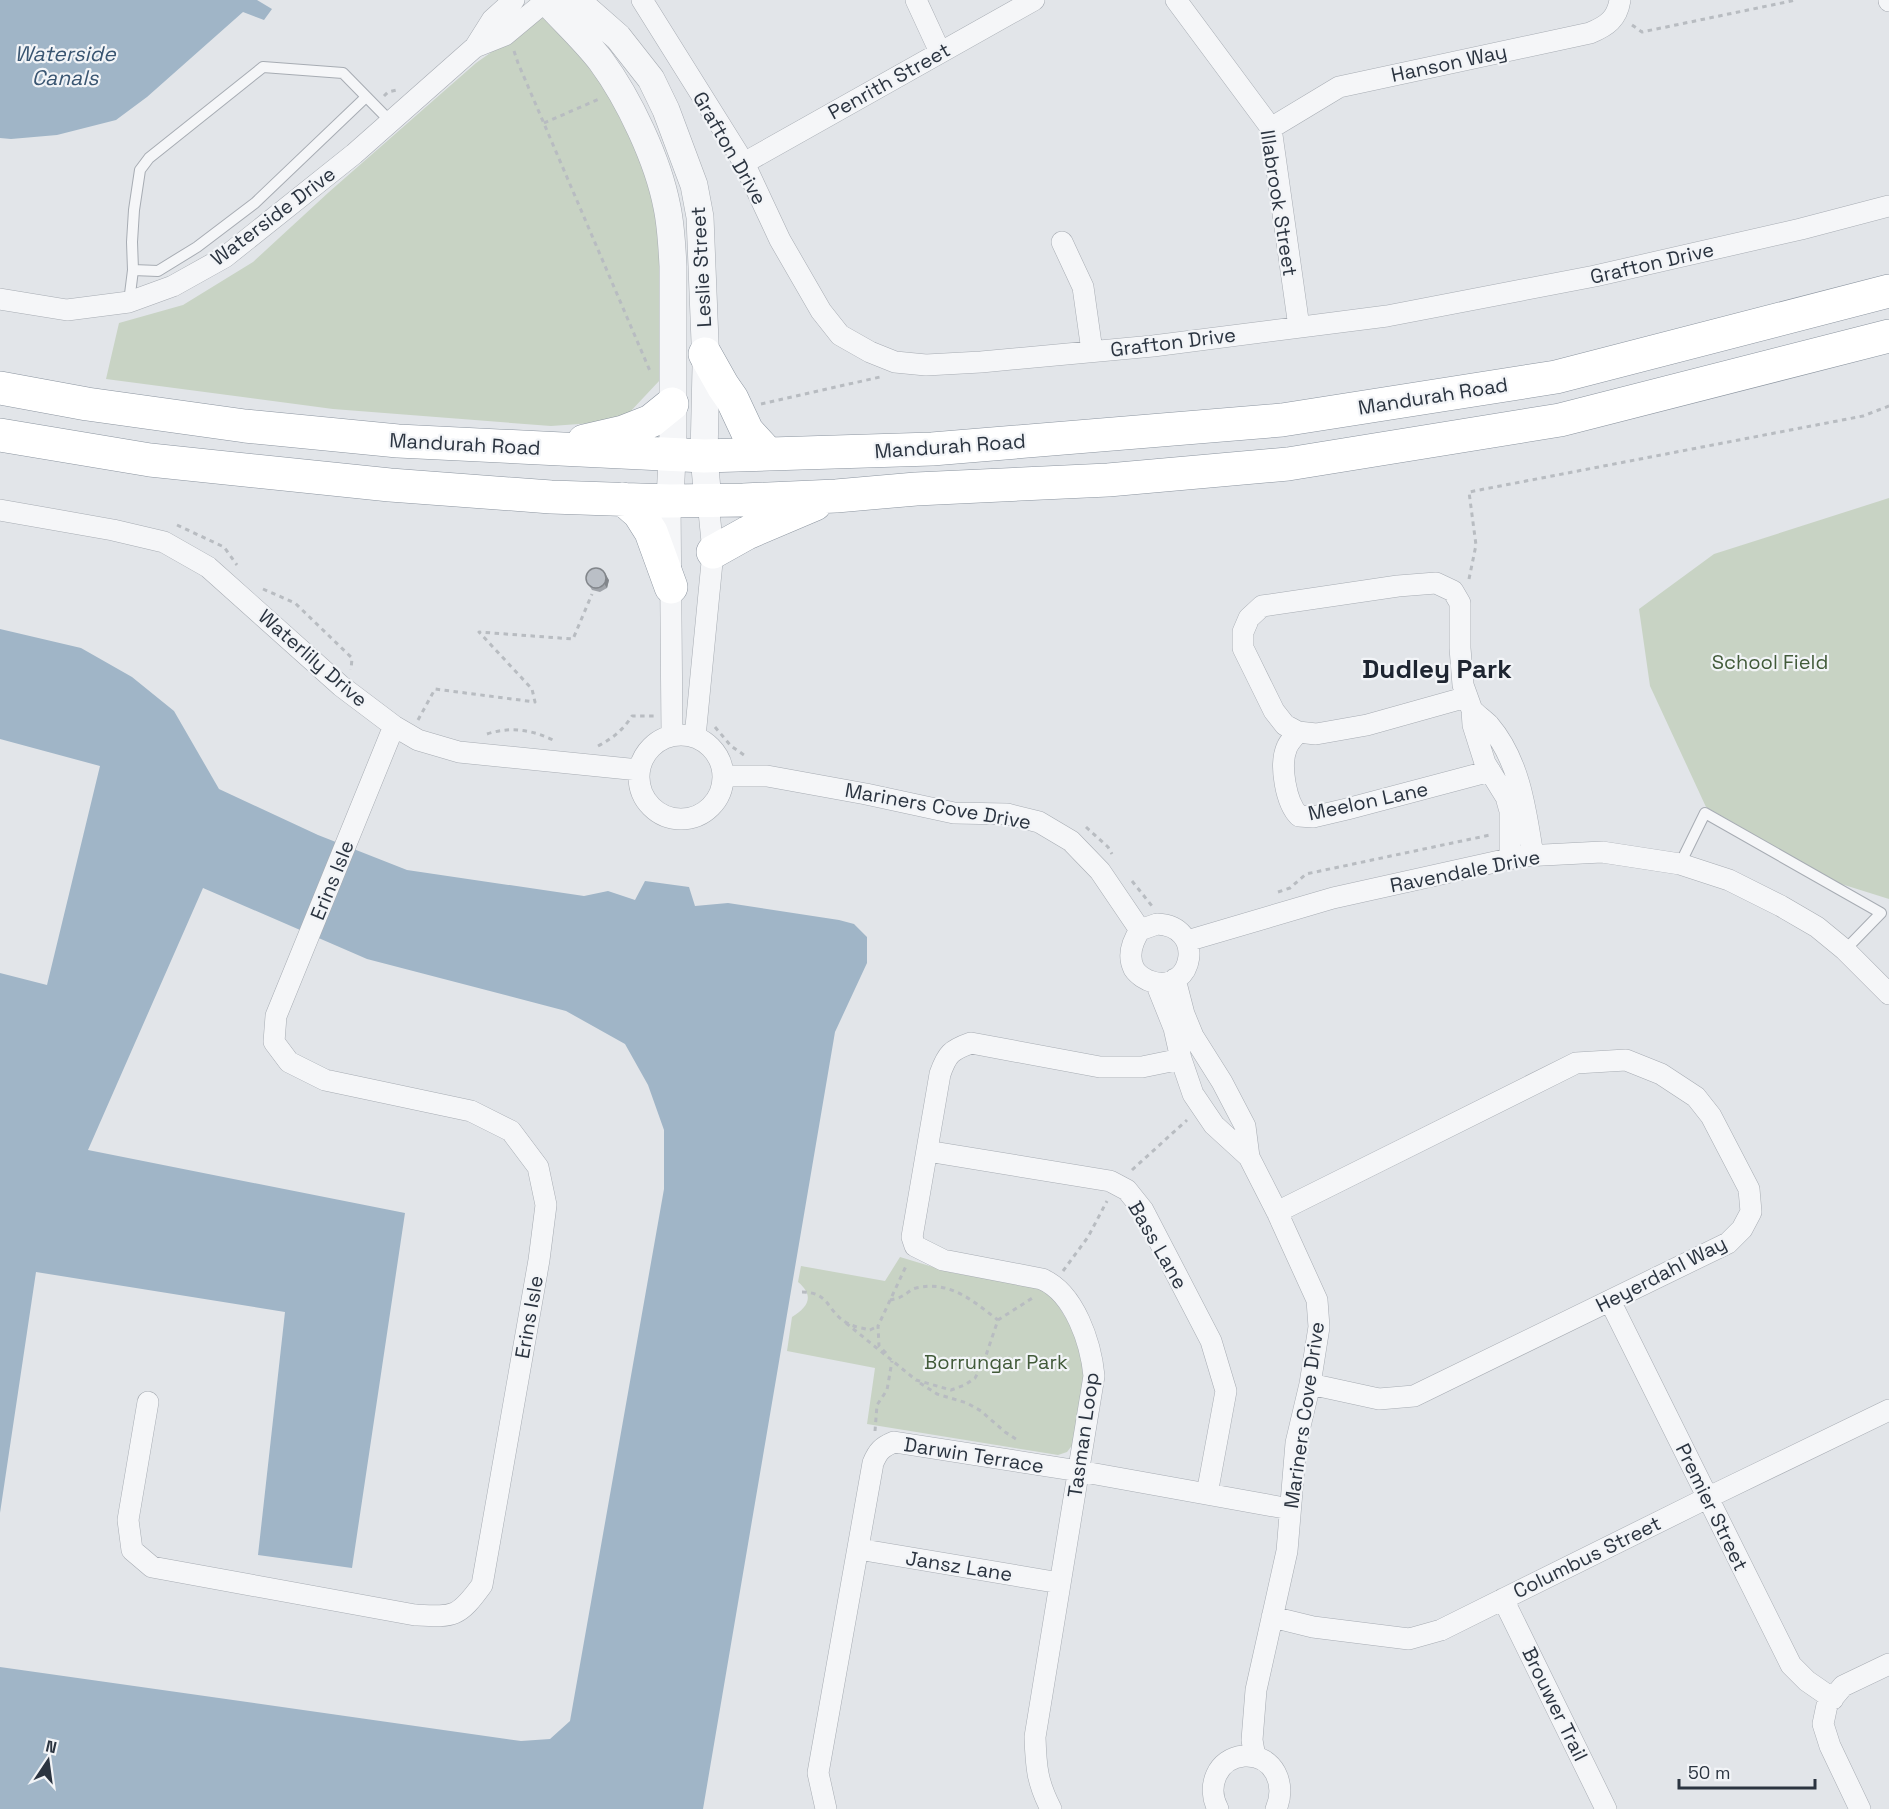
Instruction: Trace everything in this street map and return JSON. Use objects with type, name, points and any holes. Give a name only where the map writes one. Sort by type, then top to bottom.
[{"type":"highway","name":"Mandurah Road","points":[[0,388],[87,404],[245,426],[398,441],[672,456],[932,449],[1282,420],[1556,376],[1889,291]]},
{"type":"highway","name":"Mandurah Road","points":[[0,435],[150,460],[390,485],[670,501],[836,495],[1108,480],[1288,464],[1560,420],[1889,336]]},
{"type":"highway","points":[[705,354],[732,399],[747,431],[768,454]]},
{"type":"highway","points":[[553,449],[623,432],[651,421],[672,404]]},
{"type":"highway","points":[[713,552],[747,533],[836,495]]},
{"type":"highway","points":[[623,499],[639,513],[651,532],[671,587]]},
{"type":"street","name":"Waterside Drive","points":[[0,299],[67,310],[129,302],[173,286],[225,256],[391,122],[475,47],[492,20],[514,0]]},
{"type":"street","name":"Waterside Drive","points":[[475,47],[505,35],[546,0]]},
{"type":"street","name":"Leslie Street","points":[[546,0],[601,61],[631,110],[659,177],[667,205],[672,239],[674,328],[670,501]]},
{"type":"street","name":"Leslie Street","points":[[576,0],[618,37],[651,79],[666,110],[694,185],[700,217],[705,354],[704,456],[708,501]]},
{"type":"street","name":"Grafton Drive","points":[[642,0],[744,162],[780,240],[821,311],[840,335],[870,352],[895,362],[926,365],[981,363],[1152,346],[1387,316],[1595,276],[1801,229],[1889,206]]},
{"type":"street","points":[[916,0],[940,52]]},
{"type":"street","name":"Penrith Street","points":[[744,162],[1034,0]]},
{"type":"street","name":"Illabrook Street","points":[[1176,0],[1271,128],[1299,327]]},
{"type":"street","name":"Hanson Way","points":[[1271,128],[1339,87],[1590,33],[1606,26],[1618,7]]},
{"type":"street","points":[[1062,242],[1083,287],[1092,351]]},
{"type":"street","points":[[670,501],[672,735]]},
{"type":"street","points":[[695,736],[713,552],[708,501]]},
{"type":"street","name":"Waterlily Drive","points":[[0,510],[113,530],[164,542],[208,567],[341,686],[394,726],[418,740],[459,752],[639,770]]},
{"type":"street","points":[[1469,704],[1316,734],[1298,732],[1285,725],[1274,711],[1243,648],[1243,632],[1249,618],[1262,606],[1398,586],[1436,583],[1453,591],[1460,603],[1463,684],[1469,704],[1473,725],[1485,763],[1506,797],[1510,811],[1510,859]]},
{"type":"street","points":[[1469,704],[1488,724],[1511,759],[1523,796],[1533,855]]},
{"type":"street","name":"Erins Isle","points":[[148,1402],[128,1520],[132,1550],[152,1568],[415,1615],[448,1617],[468,1605],[482,1585],[539,1260],[546,1205],[538,1167],[511,1131],[471,1111],[325,1080],[289,1062],[274,1042],[276,1016],[394,726]]},
{"type":"street","name":"Meelon Lane","points":[[1298,732],[1287,747],[1284,762],[1287,790],[1293,810],[1299,816],[1313,817],[1347,809],[1490,771]]},
{"type":"street","points":[[672,735],[695,736],[710,745],[720,759],[724,776],[721,793],[711,808],[696,817],[679,820],[661,815],[648,804],[640,788],[639,770],[646,752],[660,740],[672,735]]},
{"type":"street","name":"Mariners Cove Drive","points":[[724,776],[767,776],[954,813],[1007,814],[1039,822],[1071,841],[1100,871],[1140,930]]},
{"type":"street","name":"Ravendale Drive","points":[[1187,941],[1334,898],[1510,859],[1533,855],[1602,852],[1680,864],[1729,880],[1817,927],[1845,950],[1889,994]]},
{"type":"street","points":[[1157,924],[1165,924],[1177,929],[1187,941],[1190,958],[1186,968],[1165,981],[1150,982],[1138,974],[1131,958],[1132,944],[1140,930],[1157,924]]},
{"type":"street","name":"Mariners Cove Drive","points":[[1165,981],[1181,1059],[1193,1094],[1214,1125],[1249,1157]]},
{"type":"street","name":"Mariners Cove Drive","points":[[1165,981],[1184,1014],[1193,1036],[1222,1082],[1245,1126],[1249,1157],[1317,1300],[1319,1327],[1310,1384],[1296,1443],[1287,1551],[1256,1690],[1252,1740],[1256,1757]]},
{"type":"street","points":[[915,1246],[912,1237],[940,1074],[945,1059],[954,1049],[971,1043],[1100,1067],[1142,1067],[1181,1059]]},
{"type":"street","name":"Heyerdahl Way","points":[[1277,1212],[1576,1064],[1626,1060],[1661,1074],[1696,1097],[1711,1116],[1749,1189],[1751,1212],[1742,1228],[1728,1243],[1414,1396],[1379,1399],[1310,1384]]},
{"type":"street","name":"Bass Lane","points":[[927,1151],[1110,1181],[1126,1190],[1143,1210],[1211,1341],[1226,1391],[1207,1494]]},
{"type":"street","name":"Tasman Loop","points":[[915,1246],[943,1260],[1053,1284],[1065,1297],[1082,1326],[1092,1359],[1094,1376],[1035,1737],[1036,1771],[1051,1809]]},
{"type":"street","name":"Premier Street","points":[[1610,1301],[1791,1665],[1807,1681],[1833,1699]]},
{"type":"street","name":"Columbus Street","points":[[1272,1617],[1313,1627],[1408,1639],[1441,1630],[1889,1410]]},
{"type":"street","name":"Darwin Terrace","points":[[826,1809],[818,1773],[873,1463],[883,1446],[894,1442],[1079,1471],[1290,1509]]},
{"type":"street","name":"Jansz Lane","points":[[858,1550],[1060,1583]]},
{"type":"street","name":"Brouwer Trail","points":[[1503,1599],[1606,1809]]},
{"type":"street","points":[[1860,1809],[1822,1724],[1827,1705],[1843,1686],[1889,1664]]},
{"type":"street","points":[[1212,1807],[1213,1781],[1218,1772],[1234,1758],[1245,1756],[1256,1757],[1274,1769],[1281,1789],[1276,1809]]},
{"type":"lane","points":[[129,302],[133,270],[132,242],[140,170],[149,158],[263,67],[343,73],[391,122]]},
{"type":"lane","points":[[133,270],[158,271],[197,247],[255,202],[366,97]]},
{"type":"lane","points":[[1680,864],[1705,813],[1881,913],[1845,950]]},
{"type":"path","points":[[1618,7],[1642,32],[1796,0]]},
{"type":"path","points":[[512,44],[518,63],[651,374]]},
{"type":"path","points":[[544,123],[599,100],[603,91]]},
{"type":"path","points":[[1467,586],[1476,546],[1469,492],[1863,416],[1889,406]]},
{"type":"path","points":[[435,689],[535,702],[532,689],[479,632],[573,639],[592,594]]},
{"type":"path","points":[[715,726],[740,754],[752,757]]},
{"type":"path","points":[[1079,824],[1089,828],[1114,856]]},
{"type":"path","points":[[1271,895],[1290,888],[1306,874],[1510,831]]},
{"type":"path","points":[[1126,874],[1146,896],[1158,914]]},
{"type":"path","points":[[1088,1237],[1108,1200],[1129,1172],[1202,1107]]},
{"type":"path","points":[[892,1361],[879,1346],[878,1326],[915,1246]]},
{"type":"path","points":[[890,1300],[902,1297],[913,1289],[928,1286],[947,1288],[969,1298],[998,1320],[983,1364],[975,1378],[951,1390],[916,1380]]},
{"type":"path","points":[[802,1292],[812,1292],[823,1297],[846,1323],[916,1380],[937,1394],[967,1403],[981,1411],[1005,1432],[1029,1444]]},
{"type":"path","points":[[846,1323],[870,1330],[878,1326]]},
{"type":"path","points":[[883,1446],[874,1430],[877,1405],[887,1390],[892,1361]]},
{"type":"green space","points":[[541,17],[559,28],[626,114],[657,200],[663,267],[660,380],[629,413],[607,422],[551,426],[333,409],[106,379],[119,323],[183,305],[253,262],[476,63]]},
{"type":"green space","name":"School Field","points":[[1889,498],[1889,899],[1838,883],[1706,807],[1650,686],[1639,609],[1714,554]]},
{"type":"green space","name":"Borrungar Park","points":[[900,1257],[953,1273],[1034,1285],[1050,1292],[1073,1330],[1086,1376],[1074,1443],[1067,1452],[1058,1455],[867,1424],[875,1368],[787,1351],[792,1317],[802,1309],[808,1297],[798,1282],[801,1266],[885,1281]]},
{"type":"water","name":"Waterside Canals","points":[[0,0],[257,0],[272,9],[264,20],[243,12],[147,97],[116,120],[57,135],[11,139],[0,138]]},
{"type":"water","points":[[0,629],[81,648],[132,677],[174,711],[219,789],[318,835],[407,870],[584,896],[608,891],[635,900],[645,881],[689,887],[695,906],[728,903],[839,920],[854,924],[867,937],[867,963],[835,1032],[703,1809],[0,1809],[0,1667],[521,1741],[550,1739],[570,1721],[664,1189],[664,1130],[648,1085],[625,1044],[566,1011],[367,959],[203,888],[88,1150],[405,1213],[352,1568],[258,1555],[285,1312],[36,1272],[0,1513],[0,973],[47,985],[100,766],[0,739]]},
{"type":"building","points":[[592,568],[600,568],[606,574],[606,582],[600,588],[592,588],[586,582],[586,574]]},
{"type":"district","name":"Dudley Park","points":[[1437,669]]}]
